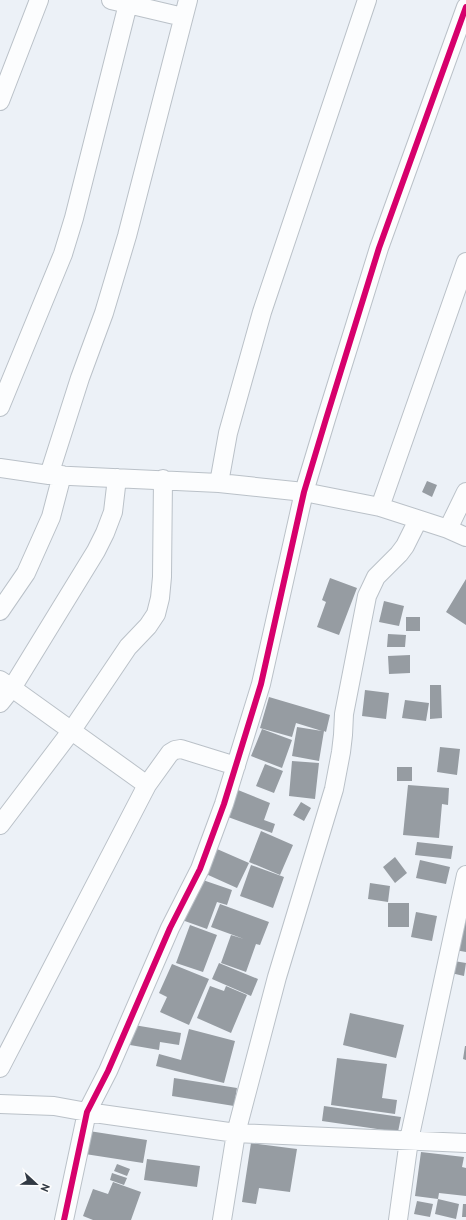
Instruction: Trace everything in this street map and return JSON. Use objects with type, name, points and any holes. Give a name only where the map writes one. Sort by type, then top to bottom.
[{"type":"street","points":[[0,101],[39,0]]},
{"type":"street","points":[[219,483],[228,433],[262,312],[367,0]]},
{"type":"street","points":[[0,407],[63,254],[74,218],[122,1],[186,8],[123,250],[104,313],[80,378],[55,475],[51,517],[26,573],[0,611]]},
{"type":"street","points":[[64,1220],[87,1112],[108,1071],[170,928],[200,868],[224,804],[261,684],[304,492],[379,248],[466,7]]},
{"type":"street","points":[[380,507],[466,262]]},
{"type":"street","points":[[0,468],[55,475],[163,479],[304,492],[380,507],[448,529],[466,537]]},
{"type":"street","points":[[0,703],[6,684],[96,551],[113,512],[117,478]]},
{"type":"street","points":[[0,825],[72,730],[128,647],[148,626],[156,614],[160,598],[162,577],[163,479]]},
{"type":"street","points":[[448,529],[466,492]]},
{"type":"street","points":[[222,1220],[236,1133],[277,977],[334,789],[341,758],[344,714],[367,596],[376,577],[405,546],[418,520]]},
{"type":"street","points":[[6,684],[147,785]]},
{"type":"street","points":[[0,1068],[147,785],[170,753],[181,749],[236,766]]},
{"type":"street","points":[[398,1220],[409,1140],[466,875]]},
{"type":"street","points":[[0,1104],[54,1106],[236,1133],[466,1143]]},
{"type":"building","points":[[427,481],[437,485],[432,497],[422,492]]},
{"type":"building","points":[[330,578],[357,588],[339,635],[317,627],[326,602],[322,600]]},
{"type":"building","points":[[466,579],[466,625],[446,612]]},
{"type":"building","points":[[384,601],[404,606],[399,626],[379,622]]},
{"type":"building","points":[[406,617],[420,617],[420,631],[406,631]]},
{"type":"building","points":[[388,634],[406,635],[405,647],[387,647]]},
{"type":"building","points":[[410,655],[410,673],[389,674],[388,656]]},
{"type":"building","points":[[430,685],[441,685],[442,718],[430,719]]},
{"type":"building","points":[[365,690],[389,693],[386,719],[362,716]]},
{"type":"building","points":[[269,697],[330,715],[326,732],[324,731],[319,761],[292,756],[297,727],[322,731],[296,723],[292,737],[260,728]]},
{"type":"building","points":[[405,700],[429,703],[426,721],[402,718]]},
{"type":"building","points":[[262,729],[292,740],[282,768],[251,756]]},
{"type":"building","points":[[440,747],[460,749],[457,775],[437,772]]},
{"type":"building","points":[[292,761],[319,763],[315,799],[289,796]]},
{"type":"building","points":[[265,764],[283,771],[274,793],[256,786]]},
{"type":"building","points":[[397,767],[412,767],[412,781],[397,781]]},
{"type":"building","points":[[408,785],[449,788],[448,805],[442,804],[439,838],[403,835]]},
{"type":"building","points":[[238,790],[270,803],[264,820],[275,824],[272,833],[228,817]]},
{"type":"building","points":[[301,802],[311,808],[304,821],[293,815]]},
{"type":"building","points":[[261,831],[293,845],[280,875],[249,862]]},
{"type":"building","points":[[417,842],[453,846],[451,859],[415,855]]},
{"type":"building","points":[[217,849],[249,863],[237,888],[206,874]]},
{"type":"building","points":[[395,857],[407,873],[395,883],[383,867]]},
{"type":"building","points":[[420,860],[450,867],[446,884],[416,878]]},
{"type":"building","points":[[251,865],[284,877],[273,908],[240,896]]},
{"type":"building","points":[[197,878],[232,890],[227,905],[217,902],[207,929],[182,920]]},
{"type":"building","points":[[370,883],[390,886],[388,902],[368,899]]},
{"type":"building","points":[[388,903],[409,903],[409,927],[388,927]]},
{"type":"building","points":[[220,904],[269,922],[260,945],[256,944],[246,972],[221,963],[231,935],[244,939],[211,927]]},
{"type":"building","points":[[416,912],[437,916],[432,941],[411,937]]},
{"type":"building","points":[[460,919],[466,920],[466,952],[455,950]]},
{"type":"building","points":[[190,925],[217,935],[203,972],[176,963]]},
{"type":"building","points":[[454,961],[466,963],[464,976],[451,973]]},
{"type":"building","points":[[219,963],[258,979],[251,996],[212,979]]},
{"type":"building","points":[[172,964],[209,979],[189,1025],[160,1012],[167,997],[159,993]]},
{"type":"building","points":[[210,986],[224,991],[226,986],[247,995],[231,1033],[197,1018]]},
{"type":"building","points":[[350,1013],[404,1025],[396,1058],[343,1045]]},
{"type":"building","points":[[134,1025],[181,1033],[179,1045],[160,1042],[159,1050],[130,1045]]},
{"type":"building","points":[[189,1029],[235,1041],[224,1083],[156,1066],[159,1054],[181,1060]]},
{"type":"building","points":[[466,1046],[466,1060],[463,1059]]},
{"type":"building","points":[[337,1058],[387,1064],[382,1098],[397,1100],[395,1114],[331,1105]]},
{"type":"building","points":[[174,1078],[237,1088],[234,1106],[172,1096]]},
{"type":"building","points":[[324,1106],[401,1117],[398,1132],[322,1121]]},
{"type":"building","points":[[89,1131],[147,1140],[143,1163],[85,1154]]},
{"type":"building","points":[[251,1143],[297,1149],[290,1192],[259,1188],[256,1204],[242,1202]]},
{"type":"building","points":[[421,1152],[464,1157],[462,1167],[466,1168],[466,1196],[439,1193],[438,1199],[415,1196]]},
{"type":"building","points":[[147,1159],[200,1166],[197,1187],[144,1180]]},
{"type":"building","points":[[117,1164],[130,1169],[127,1176],[114,1171]]},
{"type":"building","points":[[112,1173],[127,1178],[124,1185],[110,1180]]},
{"type":"building","points":[[113,1182],[141,1192],[131,1220],[93,1220],[83,1216],[93,1189],[108,1194]]},
{"type":"building","points":[[438,1199],[459,1204],[456,1219],[435,1214]]},
{"type":"building","points":[[417,1201],[433,1204],[430,1217],[414,1214]]},
{"type":"building","points":[[463,1204],[466,1204],[466,1217],[462,1217]]},
{"type":"cycle path","points":[[64,1220],[87,1112],[108,1071],[170,928],[200,869],[224,804],[261,684],[304,492],[326,419],[379,248],[466,7]]}]
